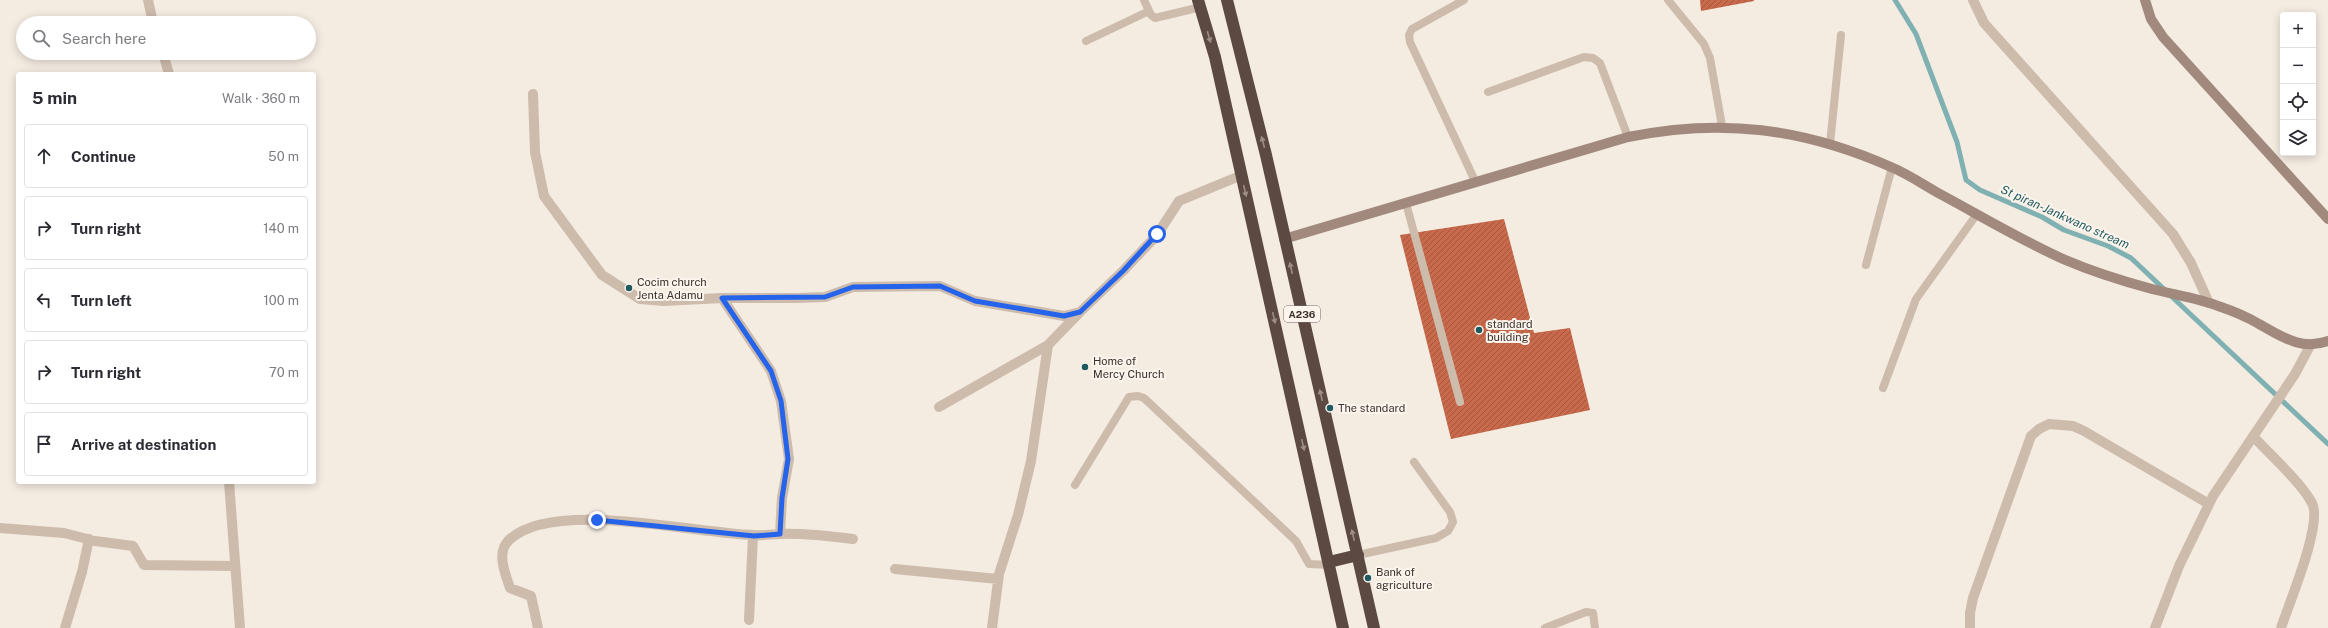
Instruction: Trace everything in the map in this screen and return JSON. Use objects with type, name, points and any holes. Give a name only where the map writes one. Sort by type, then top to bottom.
[{"type":"highway","name":"A236","points":[[1227,0],[1266,155],[1374,628]]},
{"type":"highway","name":"A236","points":[[1200,4],[1215,56],[1343,628]]},
{"type":"highway","points":[[1329,563],[1358,555]]},
{"type":"street","points":[[148,0],[151,16]]},
{"type":"street","points":[[1973,0],[1984,23],[2173,234],[2191,262],[2209,303]]},
{"type":"street","points":[[2145,0],[2151,19],[2163,37],[2328,218]]},
{"type":"street","points":[[165,60],[168,72]]},
{"type":"street","points":[[533,94],[535,152],[544,196],[602,275],[640,299],[664,301],[722,298],[825,297],[853,287],[940,286],[975,301],[1064,316],[1080,312]]},
{"type":"street","points":[[1284,239],[1628,137],[1664,130],[1722,126],[1774,131],[1810,138],[1830,144],[1892,167],[1977,214],[2064,259],[2151,289],[2209,303],[2258,323],[2283,339],[2298,344],[2311,344],[2328,341]]},
{"type":"street","points":[[939,407],[1048,345],[1123,271],[1157,234],[1179,201],[1242,175]]},
{"type":"street","points":[[722,298],[771,371],[781,401],[788,459],[782,498],[780,534]]},
{"type":"street","points":[[2156,628],[2179,566],[2209,504],[2284,390],[2311,344]]},
{"type":"street","points":[[992,628],[998,578],[1031,461],[1048,345]]},
{"type":"street","points":[[1970,628],[1970,613],[1973,598],[2030,436],[2039,429],[2049,424],[2060,424],[2084,431],[2209,504]]},
{"type":"street","points":[[2253,436],[2304,492],[2312,503],[2315,514],[2313,534],[2281,628]]},
{"type":"street","points":[[230,484],[240,628]]},
{"type":"street","points":[[538,628],[531,596],[510,588],[503,567],[502,550],[509,540],[534,525],[597,520],[754,536],[780,534],[853,539]]},
{"type":"street","points":[[0,528],[64,533],[89,539],[133,546],[144,565],[235,566]]},
{"type":"street","points":[[749,620],[754,536]]},
{"type":"street","points":[[65,628],[82,572],[89,539]]},
{"type":"street","points":[[895,569],[998,578]]},
{"type":"lane","points":[[1144,0],[1149,11],[1155,18],[1200,4]]},
{"type":"lane","points":[[1464,0],[1412,28],[1409,35],[1410,42],[1476,182]]},
{"type":"lane","points":[[1668,0],[1704,44],[1710,58],[1722,126]]},
{"type":"lane","points":[[1086,41],[1149,11]]},
{"type":"lane","points":[[1830,144],[1841,35]]},
{"type":"lane","points":[[1488,92],[1584,56],[1593,58],[1600,63],[1628,137]]},
{"type":"lane","points":[[1866,265],[1892,167]]},
{"type":"lane","points":[[1406,203],[1460,402]]},
{"type":"lane","points":[[1883,388],[1916,299],[1977,214]]},
{"type":"lane","points":[[1075,485],[1128,397],[1138,396],[1144,398],[1296,541],[1309,564],[1329,563]]},
{"type":"lane","points":[[1358,555],[1436,538],[1448,531],[1453,522],[1450,512],[1414,462]]},
{"type":"lane","points":[[1546,628],[1586,612],[1593,613],[1595,628]]},
{"type":"building","points":[[1700,0],[1754,0],[1754,1],[1701,11]]},
{"type":"building","name":"standard building","points":[[1504,219],[1534,333],[1570,328],[1590,410],[1451,439],[1400,235]]},
{"type":"waterway","name":"St piran-Jankwano stream","points":[[1895,0],[1916,34],[1957,142],[1966,180],[1980,190],[2042,217],[2064,230],[2108,246],[2131,258],[2165,290]]},
{"type":"waterway","name":"St piran-Jankwano stream","points":[[2170,295],[2328,444]]},
{"type":"place","name":"Cocim church Jenta Adamu","points":[[629,288]]},
{"type":"place","name":"standard building","points":[[1479,330]]},
{"type":"place","name":"Home of Mercy Church","points":[[1085,367]]},
{"type":"place","name":"The standard","points":[[1330,408]]},
{"type":"place","name":"Bank of agriculture","points":[[1368,578]]},
{"type":"route","points":[[597,520],[682,527],[754,536],[780,534],[782,498],[788,459],[781,401],[771,371],[722,298],[825,297],[853,287],[940,286],[975,301],[1064,316],[1080,312],[1123,271],[1157,234]]}]
